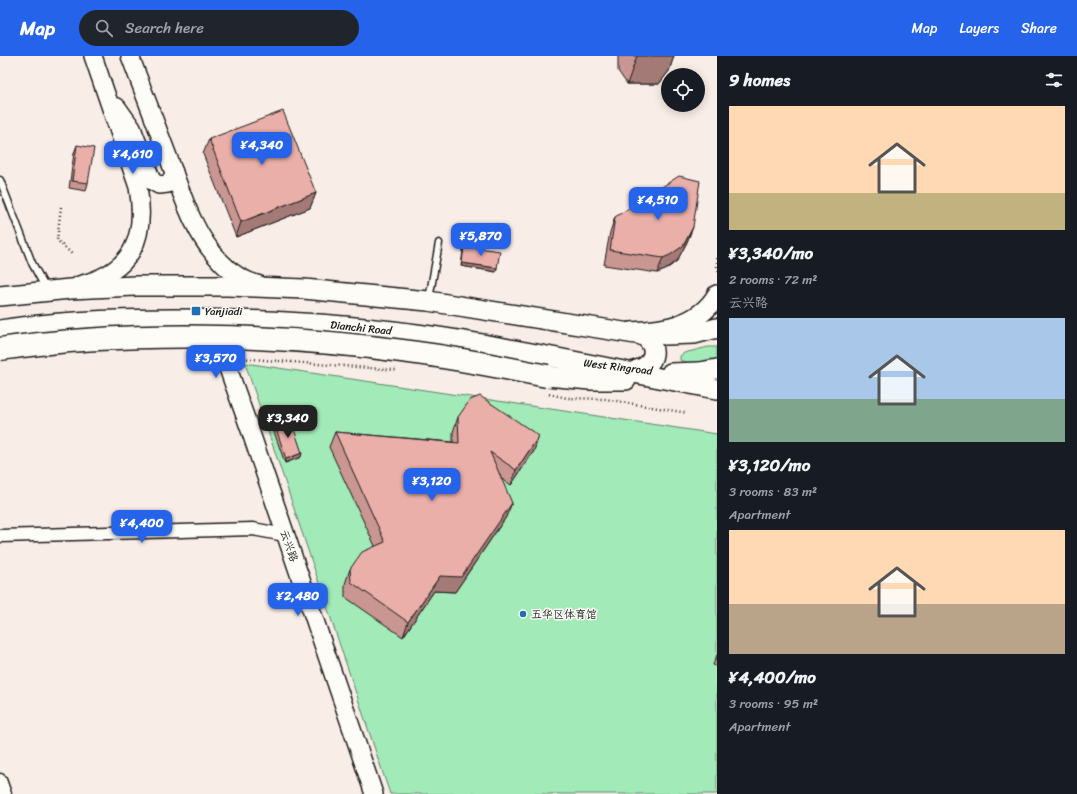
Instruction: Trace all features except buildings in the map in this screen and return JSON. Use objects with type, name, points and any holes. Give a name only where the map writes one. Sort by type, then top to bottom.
[{"type":"highway","points":[[0,349],[52,343],[108,340],[204,338],[288,341],[409,352],[546,385]]},
{"type":"main road","points":[[0,296],[86,284],[107,275],[120,266],[130,255],[138,237],[141,215],[138,187],[93,56]]},
{"type":"main road","points":[[130,56],[174,172],[197,227],[208,247],[221,262],[242,278],[258,284],[278,288]]},
{"type":"main road","points":[[107,94],[132,128],[152,181],[159,185],[168,184],[173,177],[174,172]]},
{"type":"main road","points":[[47,290],[165,286],[278,288],[358,293],[428,301],[602,330],[636,334],[689,335],[717,328]]},
{"type":"main road","points":[[602,330],[642,331],[676,326],[698,316],[706,309],[717,295]]},
{"type":"main road","name":"Dianchi Road","points":[[0,330],[87,321],[220,319],[277,321],[362,328],[440,337],[656,378]]},
{"type":"main road","name":"云兴路","points":[[220,319],[224,358],[374,794]]},
{"type":"main road","points":[[636,334],[647,338],[653,349],[652,360],[648,365],[637,370]]},
{"type":"main road","name":"West Ringroad","points":[[521,352],[695,378],[717,369]]},
{"type":"main road","points":[[546,385],[604,380],[695,378],[717,389]]},
{"type":"main road","points":[[546,385],[618,384],[695,378]]},
{"type":"street","points":[[0,536],[253,529],[286,535]]},
{"type":"street","points":[[0,780],[5,794]]},
{"type":"lane","points":[[0,180],[37,273],[47,290]]},
{"type":"lane","points":[[428,301],[439,243]]},
{"type":"path","points":[[61,207],[57,240],[72,254]]},
{"type":"path","points":[[717,258],[717,273]]},
{"type":"path","points":[[224,358],[313,362],[399,370]]},
{"type":"path","points":[[546,385],[567,398],[605,398],[687,413]]},
{"type":"green space","points":[[708,347],[717,347],[717,363],[698,364],[680,360],[680,356],[684,353]]},
{"type":"green space","name":"五华区体育馆","points":[[245,363],[717,434],[717,794],[390,794]]},
{"type":"place","name":"Yanjiadi","points":[[196,311]]},
{"type":"place","name":"五华区体育馆","points":[[523,614]]}]
